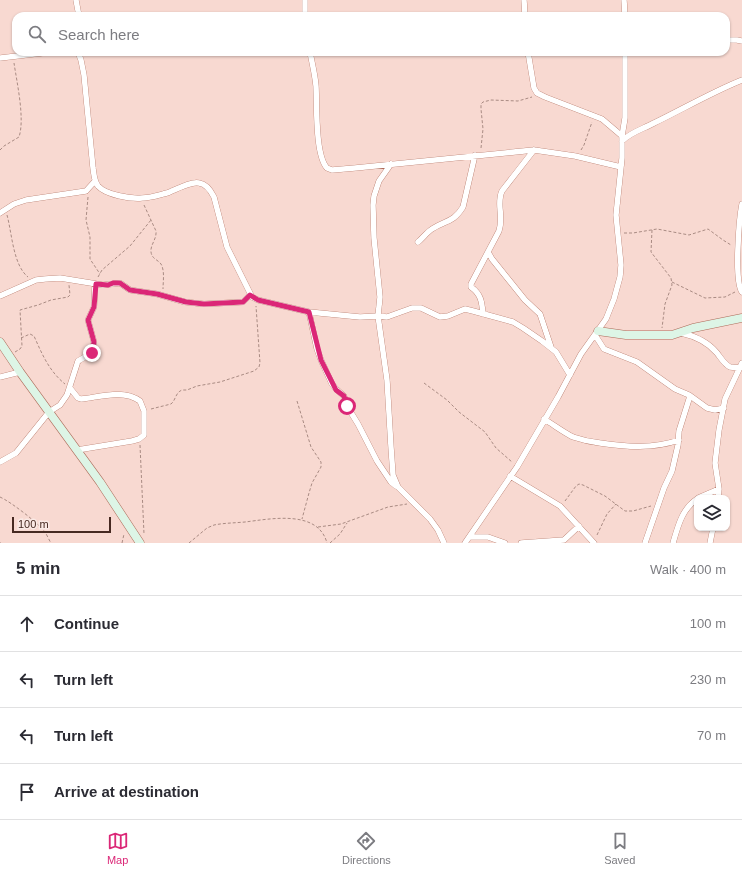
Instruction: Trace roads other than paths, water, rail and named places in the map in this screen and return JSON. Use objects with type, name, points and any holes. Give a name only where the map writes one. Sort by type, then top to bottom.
[{"type":"street","points":[[76,0],[78,12]]},
{"type":"street","points":[[305,0],[305,12]]},
{"type":"street","points":[[524,0],[525,12]]},
{"type":"street","points":[[624,0],[625,12]]},
{"type":"street","points":[[730,40],[742,41]]},
{"type":"street","points":[[0,58],[14,56]]},
{"type":"street","points":[[80,56],[84,75],[92,162],[96,181],[99,186],[104,191],[121,196],[141,198],[165,193],[194,183],[205,185],[214,197],[227,247],[250,295],[257,300],[309,312],[360,317],[387,317],[412,308],[420,308],[440,317],[448,316],[465,309],[513,322],[523,328],[556,352],[570,375]]},
{"type":"street","points":[[311,56],[315,83],[318,130],[322,160],[324,165],[332,170],[534,150],[575,156],[621,167]]},
{"type":"street","points":[[529,56],[534,88],[540,96],[602,119],[622,138]]},
{"type":"street","points":[[465,543],[517,466],[581,354],[611,309],[622,265],[616,214],[626,108],[625,56]]},
{"type":"street","points":[[622,138],[654,124],[712,93],[742,80]]},
{"type":"street","points":[[483,314],[480,296],[471,287],[471,284],[502,223],[499,204],[502,191],[534,150]]},
{"type":"street","points":[[418,242],[428,231],[452,220],[458,214],[462,207],[475,155]]},
{"type":"street","points":[[390,164],[379,181],[374,196],[373,205],[375,244],[380,290],[378,316],[387,380],[390,447],[393,475],[398,487]]},
{"type":"street","points":[[0,214],[14,204],[26,200],[83,192],[96,181]]},
{"type":"street","points":[[741,291],[738,249],[742,204]]},
{"type":"street","points":[[488,252],[492,260],[525,300],[540,314],[551,348]]},
{"type":"street","points":[[0,296],[33,281],[60,278],[108,285],[120,283],[130,290],[195,303],[214,304],[243,302],[250,295]]},
{"type":"street","points":[[0,462],[16,453],[49,412],[60,405],[70,388],[78,361],[90,355],[93,349],[93,339],[88,320],[94,307],[96,284]]},
{"type":"street","points":[[309,312],[317,349],[332,384],[336,390],[344,396],[350,411],[390,482],[398,487],[430,519],[438,530],[444,543]]},
{"type":"street","points":[[596,333],[672,335],[693,328],[742,318]]},
{"type":"street","points":[[596,333],[604,350],[637,362],[675,389],[711,409],[715,410],[724,408]]},
{"type":"street","points":[[681,333],[694,336],[703,341],[715,351],[726,365],[730,367],[741,365]]},
{"type":"street","points":[[0,342],[20,372],[142,540]]},
{"type":"street","points":[[718,495],[715,459],[725,399],[741,365]]},
{"type":"street","points":[[0,377],[20,372]]},
{"type":"street","points":[[70,388],[78,398],[81,399],[126,395],[140,401],[144,411],[144,434],[139,439],[78,450]]},
{"type":"street","points":[[645,543],[672,471],[679,440],[680,428],[690,396]]},
{"type":"street","points":[[544,419],[573,437],[598,443],[625,447],[645,447],[668,444],[679,440]]},
{"type":"street","points":[[510,476],[560,506],[594,543]]},
{"type":"street","points":[[704,495],[718,489]]},
{"type":"street","points":[[673,543],[682,516],[694,501]]},
{"type":"street","points":[[521,543],[564,540],[579,526]]},
{"type":"street","points":[[710,543],[712,531]]},
{"type":"street","points":[[470,537],[488,537],[505,543]]}]
